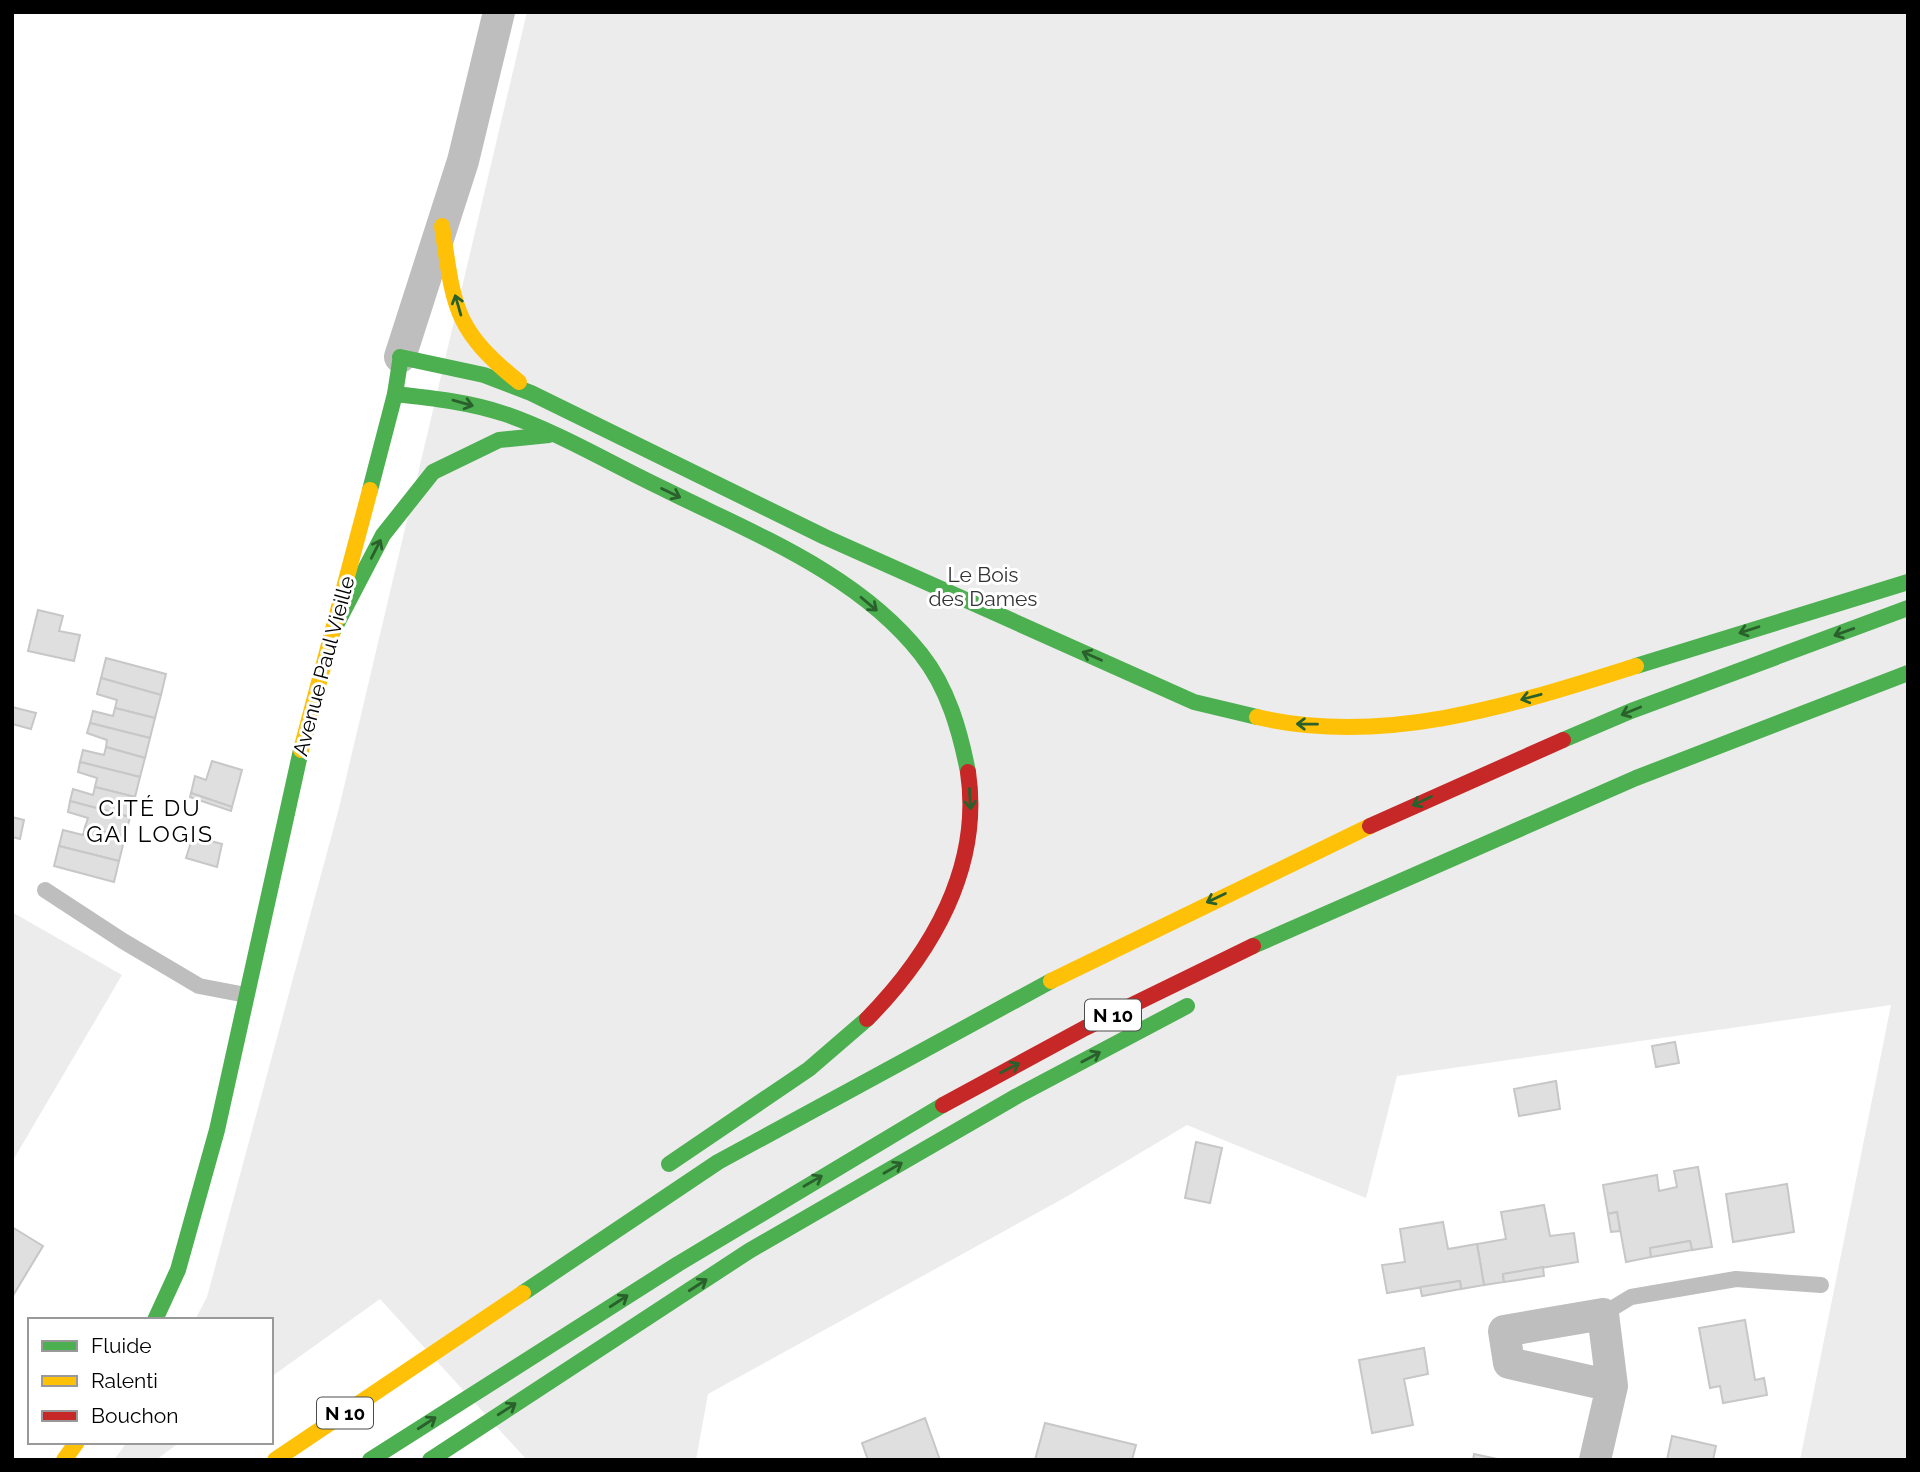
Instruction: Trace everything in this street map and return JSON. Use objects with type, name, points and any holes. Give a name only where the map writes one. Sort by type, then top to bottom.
[{"type":"main road","points":[[442,226],[449,272],[465,329],[489,357],[531,393]]},
{"type":"main road","points":[[400,356],[484,375],[531,393],[825,537],[1181,696],[1284,723],[1390,726],[1470,714],[1595,679],[1908,582]]},
{"type":"main road","name":"Avenue Paul Vieille","points":[[156,1318],[178,1270],[217,1130],[289,797],[395,394],[400,356]]},
{"type":"main road","points":[[395,394],[449,399],[517,419],[758,535],[857,593],[922,655],[944,690],[958,727],[968,773],[971,818],[964,864],[949,903],[905,978],[842,1045],[660,1171]]},
{"type":"main road","points":[[333,631],[383,535],[433,472],[499,440],[551,435]]},
{"type":"main road","name":"N 10","points":[[275,1460],[718,1162],[1095,957],[1287,863],[1519,759],[1631,711],[1908,608]]},
{"type":"main road","name":"N 10","points":[[370,1460],[733,1228],[994,1076],[1203,968],[1572,802],[1753,728],[1908,673]]},
{"type":"main road","points":[[1325,933],[1572,802]]},
{"type":"main road","points":[[430,1460],[749,1251],[1017,1097],[1202,998]]},
{"type":"main road","points":[[414,1365],[585,1230]]},
{"type":"main road","points":[[64,1460],[76,1444]]},
{"type":"street","name":"Avenue Paul Vieille","points":[[400,356],[463,161],[499,12]]},
{"type":"street","points":[[1595,1460],[1612,1386],[1603,1314],[1504,1331],[1509,1363],[1612,1386]]},
{"type":"lane","points":[[45,890],[200,986],[246,995]]},
{"type":"lane","points":[[1603,1314],[1631,1297],[1736,1279],[1821,1284]]},
{"type":"green space","name":"Le Bois des Dames","points":[[527,12],[1908,12],[1908,1460],[1800,1460],[1891,1005],[1397,1076],[1366,1198],[1187,1125],[1066,1197],[708,1394],[696,1460],[527,1460],[380,1299],[273,1376],[273,1318],[196,1318],[207,1297],[339,808]]},
{"type":"green space","points":[[12,912],[122,975],[12,1162]]},
{"type":"green space","points":[[126,1444],[177,1444],[156,1460],[114,1460]]},
{"type":"building","points":[[38,610],[63,616],[59,631],[80,635],[74,661],[28,651]]},
{"type":"building","points":[[106,658],[166,674],[161,695],[101,678]]},
{"type":"building","points":[[101,678],[161,695],[155,718],[115,708],[117,700],[97,694]]},
{"type":"building","points":[[12,707],[36,713],[31,729],[12,724]]},
{"type":"building","points":[[115,708],[155,718],[150,738],[90,723],[93,711],[113,716]]},
{"type":"building","points":[[90,723],[150,738],[145,758],[106,747],[107,740],[87,733]]},
{"type":"building","points":[[106,747],[145,758],[140,777],[80,762],[83,750],[104,755]]},
{"type":"building","points":[[212,761],[242,770],[232,807],[191,793],[195,776],[206,780]]},
{"type":"building","points":[[80,762],[140,777],[135,797],[95,787],[97,778],[78,772]]},
{"type":"building","points":[[95,787],[135,797],[130,817],[70,801],[73,789],[93,795]]},
{"type":"building","points":[[191,793],[232,807],[231,811],[190,797]]},
{"type":"building","points":[[70,801],[130,817],[125,837],[85,827],[88,818],[68,812]]},
{"type":"building","points":[[12,817],[24,820],[20,839],[12,837]]},
{"type":"building","points":[[85,827],[125,837],[119,861],[59,846],[63,830],[83,835]]},
{"type":"building","points":[[193,836],[222,844],[217,867],[186,858]]},
{"type":"building","points":[[59,846],[119,861],[114,882],[54,866]]},
{"type":"building","points":[[1675,1042],[1679,1063],[1656,1067],[1652,1046]]},
{"type":"building","points":[[1556,1081],[1560,1109],[1519,1116],[1514,1089]]},
{"type":"building","points":[[1196,1142],[1222,1148],[1210,1203],[1185,1198]]},
{"type":"building","points":[[1698,1167],[1712,1247],[1692,1250],[1690,1241],[1650,1248],[1651,1257],[1626,1262],[1617,1212],[1608,1214],[1603,1185],[1657,1175],[1659,1191],[1677,1187],[1674,1171]]},
{"type":"building","points":[[1787,1184],[1794,1232],[1733,1242],[1726,1194]]},
{"type":"building","points":[[1544,1205],[1550,1236],[1574,1233],[1578,1262],[1503,1274],[1504,1282],[1484,1285],[1477,1244],[1506,1239],[1501,1212]]},
{"type":"building","points":[[1617,1212],[1620,1231],[1611,1232],[1608,1214]]},
{"type":"building","points":[[1443,1222],[1448,1249],[1477,1244],[1484,1285],[1461,1289],[1460,1281],[1387,1293],[1382,1265],[1405,1262],[1400,1229]]},
{"type":"building","points":[[12,1227],[43,1246],[14,1294],[12,1293]]},
{"type":"building","points":[[1690,1241],[1692,1250],[1651,1257],[1650,1248]]},
{"type":"building","points":[[1543,1267],[1544,1276],[1504,1282],[1503,1274]]},
{"type":"building","points":[[1460,1281],[1461,1289],[1422,1296],[1420,1287]]},
{"type":"building","points":[[1745,1320],[1755,1380],[1764,1378],[1767,1395],[1723,1403],[1720,1386],[1710,1388],[1699,1328]]},
{"type":"building","points":[[1424,1348],[1428,1374],[1404,1379],[1413,1425],[1372,1433],[1359,1360]]},
{"type":"building","points":[[925,1418],[940,1460],[868,1460],[862,1443]]},
{"type":"building","points":[[1045,1423],[1136,1445],[1132,1460],[1035,1460]]},
{"type":"building","points":[[1672,1436],[1716,1446],[1713,1460],[1667,1460]]},
{"type":"building","points":[[1474,1454],[1502,1460],[1473,1460]]},
{"type":"traffic: fast","points":[[400,357],[484,375],[531,393],[825,537],[1194,702],[1257,717]]},
{"type":"traffic: fast","points":[[370,490],[395,394],[400,362]]},
{"type":"traffic: fast","points":[[395,394],[464,403],[491,410],[566,439],[768,540],[835,578],[866,600],[895,626],[930,667],[952,710],[968,772]]},
{"type":"traffic: fast","points":[[333,631],[383,535],[433,472],[499,440],[549,435]]},
{"type":"traffic: fast","points":[[1636,666],[1908,582]]},
{"type":"traffic: fast","points":[[1563,740],[1631,711],[1908,608]]},
{"type":"traffic: fast","points":[[1253,946],[1636,778],[1908,673]]},
{"type":"traffic: fast","points":[[156,1318],[178,1270],[217,1130],[301,750]]},
{"type":"traffic: fast","points":[[523,1293],[718,1162],[1051,981]]},
{"type":"traffic: fast","points":[[430,1460],[749,1251],[1017,1096],[1187,1006]]},
{"type":"traffic: fast","points":[[669,1164],[809,1069],[867,1019]]},
{"type":"traffic: fast","points":[[370,1460],[678,1264],[943,1105]]},
{"type":"traffic: slow","points":[[442,226],[454,297],[460,314],[481,347],[519,382]]},
{"type":"traffic: slow","points":[[301,750],[370,490]]},
{"type":"traffic: slow","points":[[1257,717],[1305,725],[1353,727],[1401,724],[1497,707],[1636,666]]},
{"type":"traffic: slow","points":[[1051,981],[1370,826]]},
{"type":"traffic: slow","points":[[275,1460],[523,1293]]},
{"type":"traffic: slow","points":[[64,1460],[76,1444]]},
{"type":"traffic: jam","points":[[1370,826],[1563,740]]},
{"type":"traffic: jam","points":[[867,1019],[912,966],[947,906],[967,841],[970,807],[968,772]]},
{"type":"traffic: jam","points":[[943,1105],[1085,1028],[1253,946]]},
{"type":"district","name":"CITÉ DU GAI LOGIS","points":[[150,821]]}]
